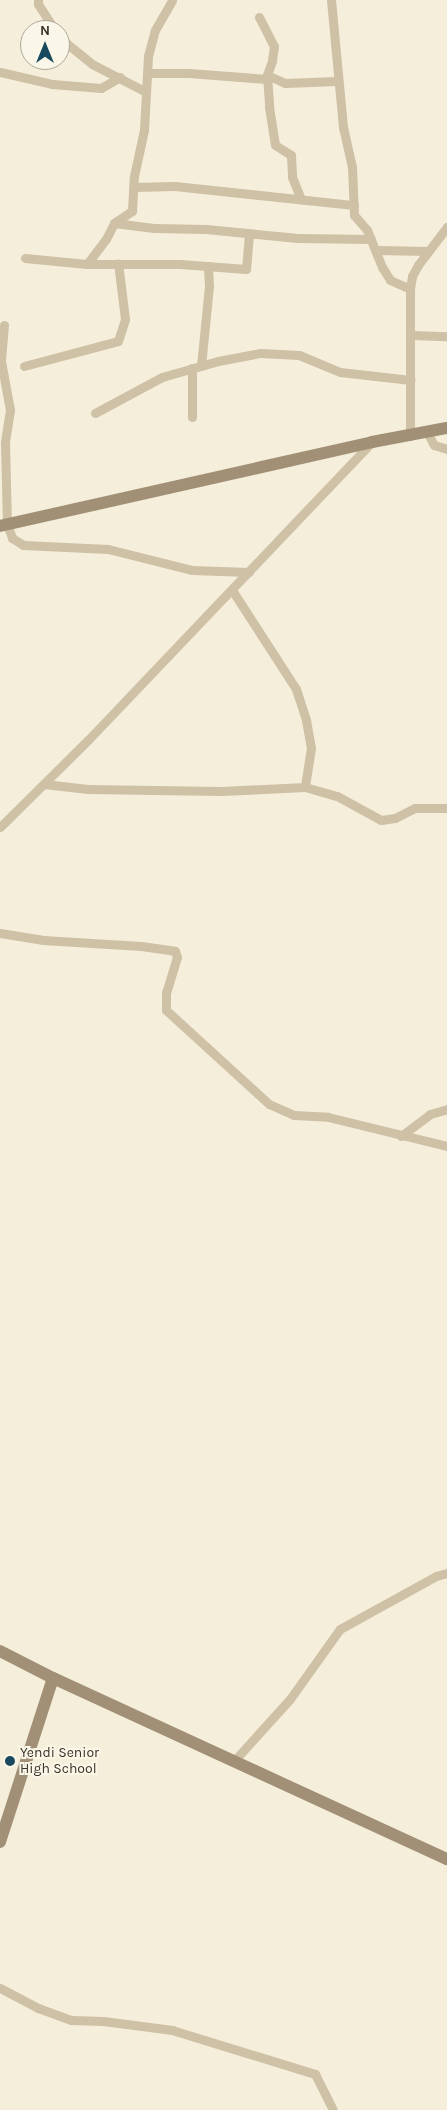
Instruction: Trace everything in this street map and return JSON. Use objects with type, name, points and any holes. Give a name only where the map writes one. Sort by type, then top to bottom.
[{"type":"main road","points":[[4,525],[372,442],[447,428]]},
{"type":"main road","points":[[0,1651],[53,1678],[447,1859]]},
{"type":"main road","points":[[0,1842],[53,1678]]},
{"type":"street","points":[[38,0],[38,4],[48,20]]},
{"type":"street","points":[[331,0],[337,81],[343,127],[352,167],[354,215],[371,238],[382,267],[390,280],[410,288]]},
{"type":"street","points":[[87,264],[106,239],[114,223],[132,211],[134,176],[144,130],[148,56],[155,30],[172,2]]},
{"type":"street","points":[[259,17],[274,46],[267,77],[269,107],[275,145],[291,156],[292,177],[301,199]]},
{"type":"street","points":[[70,46],[92,64],[146,92]]},
{"type":"street","points":[[0,72],[52,84],[101,88],[120,77]]},
{"type":"street","points":[[148,73],[267,77],[285,83],[337,81]]},
{"type":"street","points":[[134,187],[175,186],[354,205]]},
{"type":"street","points":[[114,223],[249,235],[344,240],[371,238]]},
{"type":"street","points":[[410,436],[410,288],[412,276],[428,251],[447,227]]},
{"type":"street","points":[[25,258],[87,264],[118,263],[246,269],[249,235]]},
{"type":"street","points":[[377,250],[428,251]]},
{"type":"street","points":[[24,366],[118,341],[126,318],[118,263]]},
{"type":"street","points":[[192,417],[209,286],[208,266]]},
{"type":"street","points":[[4,325],[1,369],[10,410],[5,443],[4,525],[12,538],[23,545],[108,548],[192,570],[249,572]]},
{"type":"street","points":[[410,335],[447,336]]},
{"type":"street","points":[[95,413],[162,378],[197,367],[260,353],[300,355],[340,372],[411,380]]},
{"type":"street","points":[[427,432],[434,445],[447,449]]},
{"type":"street","points":[[0,827],[232,590],[372,442]]},
{"type":"street","points":[[232,590],[296,689],[306,720],[311,748],[305,787]]},
{"type":"street","points":[[44,784],[88,789],[221,791],[305,787],[337,796],[381,820],[395,818],[415,808],[447,808]]},
{"type":"street","points":[[0,934],[43,940],[141,946],[175,951],[177,957],[166,993],[166,1010],[270,1104],[294,1115],[328,1117],[447,1146]]},
{"type":"street","points":[[401,1136],[430,1114],[447,1109]]},
{"type":"street","points":[[234,1762],[290,1699],[340,1629],[436,1576],[447,1572]]},
{"type":"street","points":[[0,1988],[38,2008],[71,2020],[103,2021],[172,2030],[315,2074],[334,2110]]},
{"type":"place","name":"Yendi Senior High School","points":[[10,1761]]}]
